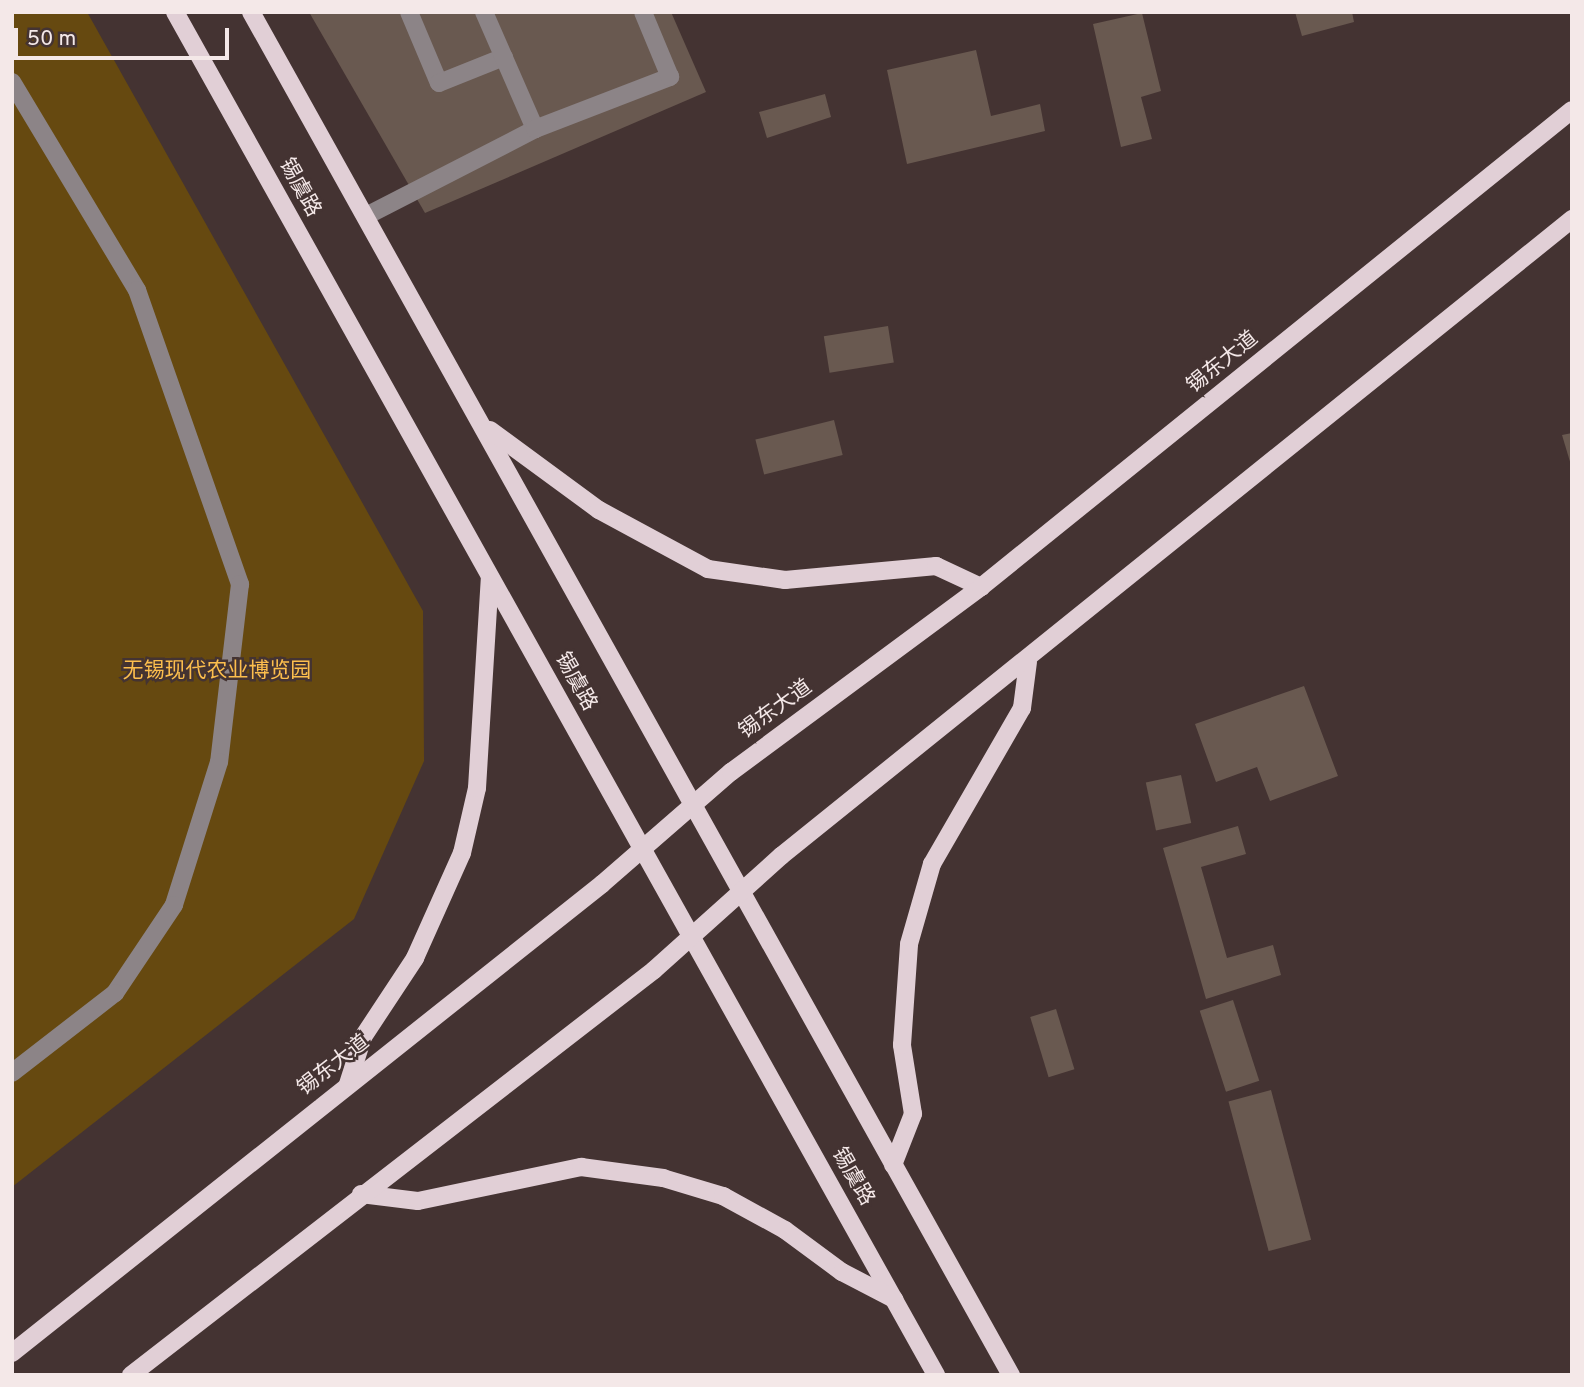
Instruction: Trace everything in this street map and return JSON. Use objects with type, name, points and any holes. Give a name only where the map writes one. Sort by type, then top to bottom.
[{"type":"main road","name":"锡虞路","points":[[175,12],[936,1375]]},
{"type":"main road","name":"锡虞路","points":[[251,12],[368,215],[739,893],[1011,1375]]},
{"type":"main road","name":"锡东大道","points":[[12,1353],[643,849],[692,806],[981,587],[1572,110]]},
{"type":"main road","points":[[131,1375],[691,937],[739,893],[1028,662],[1572,219]]},
{"type":"main road","points":[[485,426],[599,510],[708,569],[785,580],[936,566],[981,587]]},
{"type":"main road","points":[[348,1084],[363,1037],[415,958],[463,853],[477,788],[490,577]]},
{"type":"main road","points":[[893,1165],[913,1114],[902,1045],[909,944],[932,864],[1022,708],[1028,662]]},
{"type":"main road","points":[[362,1194],[418,1201],[581,1167],[663,1178],[723,1196],[786,1230],[842,1272],[894,1299]]},
{"type":"street","points":[[409,12],[439,83],[504,57]]},
{"type":"street","points":[[484,12],[535,129]]},
{"type":"street","points":[[368,215],[535,129],[670,77],[643,12]]},
{"type":"street","points":[[12,82],[137,290],[240,584],[219,762],[174,905],[115,993],[12,1073]]},
{"type":"green space","name":"无锡现代农业博览园","points":[[12,12],[87,12],[423,611],[424,761],[354,919],[12,1187]]},
{"type":"building","points":[[309,12],[671,12],[706,92],[425,213]]},
{"type":"building","points":[[1295,12],[1352,12],[1354,22],[1302,36]]},
{"type":"building","points":[[1142,13],[1161,91],[1141,97],[1152,139],[1121,147],[1093,24]]},
{"type":"building","points":[[976,50],[991,116],[1040,104],[1045,131],[907,164],[887,70]]},
{"type":"building","points":[[825,94],[831,117],[767,138],[759,112]]},
{"type":"building","points":[[888,326],[894,363],[830,373],[824,336]]},
{"type":"building","points":[[834,420],[843,455],[764,475],[755,440]]},
{"type":"building","points":[[1572,433],[1572,465],[1571,465],[1562,435]]},
{"type":"building","points":[[1304,686],[1338,776],[1270,801],[1257,767],[1216,782],[1195,724]]},
{"type":"building","points":[[1181,775],[1191,823],[1156,830],[1146,782]]},
{"type":"building","points":[[1238,826],[1246,854],[1201,867],[1227,958],[1273,945],[1281,975],[1206,999],[1163,848]]},
{"type":"building","points":[[1233,1000],[1259,1081],[1226,1092],[1200,1011]]},
{"type":"building","points":[[1056,1009],[1074,1069],[1049,1077],[1030,1017]]},
{"type":"building","points":[[1271,1090],[1311,1240],[1269,1251],[1228,1101]]}]
